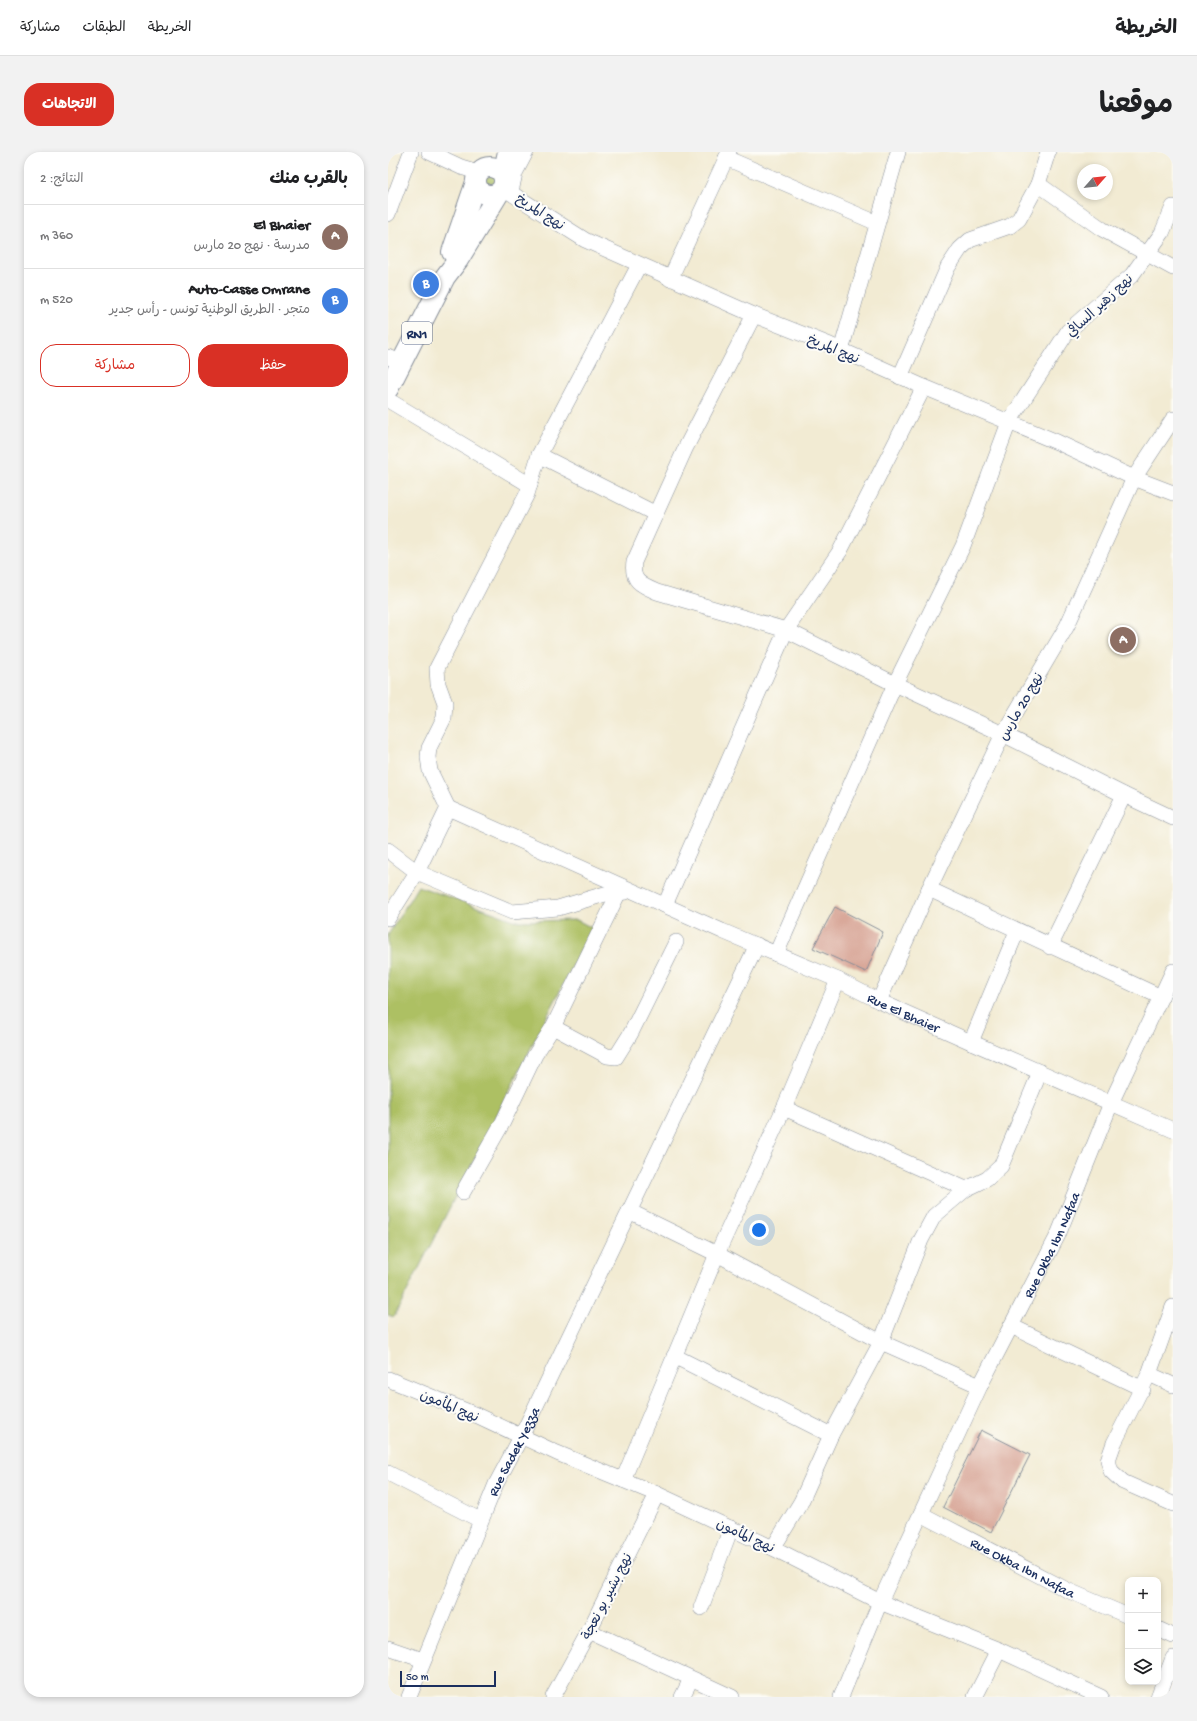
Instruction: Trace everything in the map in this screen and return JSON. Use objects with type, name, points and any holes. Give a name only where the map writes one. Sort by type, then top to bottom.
[{"type":"main road","name":"RN1","points":[[388,389],[395,359],[445,277],[458,260],[504,186],[508,152]]},
{"type":"main road","points":[[489,166],[497,168],[504,186],[495,195],[486,195],[479,190],[482,168],[489,166]]},
{"type":"main road","name":"RN1","points":[[445,277],[451,254],[482,168]]},
{"type":"street","points":[[388,214],[411,152]]},
{"type":"street","points":[[429,152],[461,167],[482,168]]},
{"type":"street","points":[[504,186],[515,173],[526,152]]},
{"type":"street","points":[[840,350],[898,152]]},
{"type":"street","points":[[900,377],[948,267],[960,249],[970,240],[1010,226],[1019,219],[1038,184],[1048,152]]},
{"type":"street","points":[[670,279],[727,155],[877,223]]},
{"type":"street","points":[[1038,184],[1102,229],[1173,268]]},
{"type":"street","name":"نهج المريخ","points":[[504,186],[585,240],[670,279],[840,350],[924,388],[1009,422],[1134,478],[1172,497]]},
{"type":"street","name":"نهج زهير السافي","points":[[776,954],[896,684],[963,546],[1009,422],[1068,331],[1132,274],[1162,233],[1173,207]]},
{"type":"street","points":[[388,918],[417,872],[448,808],[430,771],[428,757],[429,748],[444,718],[445,703],[438,684],[437,668],[527,494],[539,455],[639,265]]},
{"type":"street","points":[[754,315],[686,447],[634,562],[633,570],[635,578],[640,584],[656,592],[786,630],[1003,734],[1173,818]]},
{"type":"street","points":[[665,905],[786,630],[840,551],[924,388]]},
{"type":"street","points":[[388,400],[530,485]]},
{"type":"street","name":"نهج 20 مارس","points":[[880,1001],[929,889],[1003,734],[1067,626],[1134,478],[1173,419]]},
{"type":"street","points":[[539,455],[656,514]]},
{"type":"street","points":[[1050,946],[1124,795]]},
{"type":"street","name":"Rue El Bhaier","points":[[448,808],[776,954],[838,980],[880,1001],[971,1042],[1173,1130]]},
{"type":"street","points":[[388,850],[417,872],[512,912],[558,908],[605,894],[637,892]]},
{"type":"street","points":[[929,889],[1161,997]]},
{"type":"street","points":[[463,1192],[503,1122],[535,1055],[553,1027],[619,892]]},
{"type":"street","points":[[971,1042],[1017,931]]},
{"type":"street","points":[[553,1027],[607,1056],[616,1057],[631,1033],[676,942]]},
{"type":"street","name":"Rue Sadek Yezza","points":[[408,1697],[496,1484],[521,1436],[757,945]]},
{"type":"street","name":"Rue Okba Ibn Nafaa","points":[[841,1697],[880,1602],[980,1386],[1058,1235],[1111,1103],[1173,971]]},
{"type":"street","points":[[623,1480],[674,1356],[784,1108],[838,980]]},
{"type":"street","points":[[774,1548],[801,1502],[831,1435],[881,1342],[921,1240],[934,1216],[966,1188],[987,1179],[1001,1166],[1040,1072]]},
{"type":"street","points":[[784,1108],[966,1188]]},
{"type":"street","points":[[629,1211],[718,1254],[881,1342],[980,1386]]},
{"type":"street","points":[[1173,1307],[1149,1374],[1114,1444],[1108,1460],[1110,1471],[1123,1482],[1173,1504]]},
{"type":"street","points":[[1011,1326],[1143,1388]]},
{"type":"street","points":[[674,1356],[831,1435]]},
{"type":"street","points":[[1149,1374],[1173,1385]]},
{"type":"street","name":"نهج المأمون","points":[[388,1379],[657,1494],[774,1548],[880,1602],[999,1650],[1101,1697]]},
{"type":"street","points":[[388,1473],[480,1520]]},
{"type":"street","name":"نهج بشير بو نعجة","points":[[553,1697],[589,1630],[657,1494]]},
{"type":"street","name":"Rue Okba Ibn Nafaa","points":[[920,1514],[1067,1590],[1125,1615]]},
{"type":"street","points":[[701,1608],[731,1528]]},
{"type":"street","points":[[589,1630],[690,1679],[732,1697]]},
{"type":"street","points":[[1161,1630],[1173,1636]]},
{"type":"street","points":[[388,1648],[423,1660]]},
{"type":"street","points":[[975,1697],[999,1650]]},
{"type":"street","points":[[1158,1697],[1173,1658]]},
{"type":"street","points":[[682,1697],[690,1679]]},
{"type":"green space","points":[[488,173],[494,173],[498,177],[498,183],[494,187],[488,187],[484,183],[484,177]]},
{"type":"green space","points":[[418,886],[517,921],[577,920],[592,928],[394,1317],[388,1315],[388,935]]},
{"type":"building","points":[[835,907],[883,932],[866,972],[813,948]]},
{"type":"building","points":[[981,1430],[1030,1455],[991,1532],[943,1507]]},
{"type":"place","name":"Auto-Casse Omrane","points":[[426,284]]},
{"type":"place","name":"El Bhaier","points":[[1123,640]]}]
